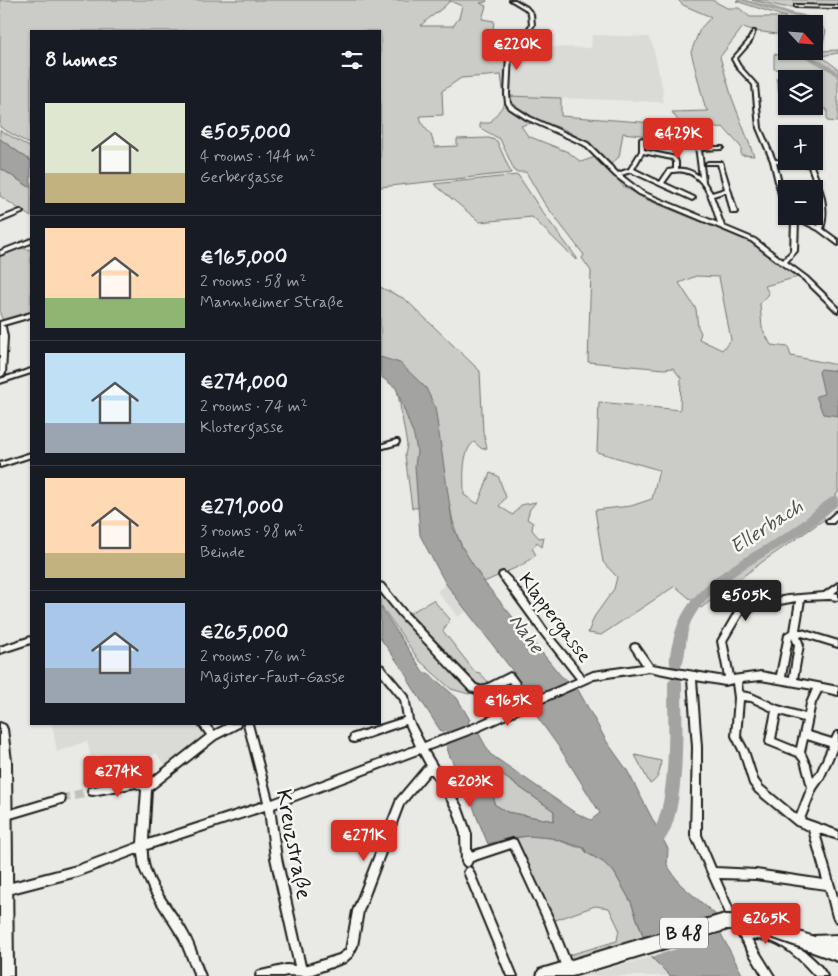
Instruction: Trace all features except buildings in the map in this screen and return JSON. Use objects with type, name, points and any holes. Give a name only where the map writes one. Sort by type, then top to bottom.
[{"type":"main road","points":[[0,326],[0,374]]},
{"type":"main road","points":[[0,729],[4,760],[2,891],[5,976]]},
{"type":"main road","name":"B 48","points":[[545,976],[716,924],[732,921],[764,925],[829,947]]},
{"type":"street","points":[[512,0],[531,14],[532,25],[509,54],[507,94],[508,103],[511,107],[528,118],[586,144],[617,176],[647,196],[753,240],[805,278],[838,310]]},
{"type":"street","points":[[796,6],[838,7]]},
{"type":"street","points":[[754,32],[749,42],[734,59],[738,67],[755,85],[759,128],[773,161],[778,180]]},
{"type":"street","points":[[617,176],[631,170],[642,151],[642,139]]},
{"type":"street","points":[[672,139],[695,139],[703,181],[711,195],[721,226]]},
{"type":"street","points":[[698,149],[721,148]]},
{"type":"street","points":[[642,151],[674,158],[676,170]]},
{"type":"street","points":[[773,161],[802,163],[811,166],[823,204],[824,213],[820,229]]},
{"type":"street","points":[[708,163],[720,163],[734,212]]},
{"type":"street","points":[[631,170],[692,198]]},
{"type":"street","points":[[661,184],[670,171],[676,170],[692,174],[703,181]]},
{"type":"street","points":[[711,195],[728,190]]},
{"type":"street","points":[[0,220],[20,212]]},
{"type":"street","points":[[783,262],[794,251],[795,225]]},
{"type":"street","points":[[812,225],[838,243]]},
{"type":"street","points":[[0,253],[30,241]]},
{"type":"street","points":[[0,326],[30,315]]},
{"type":"street","points":[[0,381],[30,371]]},
{"type":"street","points":[[381,446],[396,442]]},
{"type":"street","points":[[0,465],[30,455]]},
{"type":"street","points":[[830,522],[838,514]]},
{"type":"street","name":"Klappergasse","points":[[503,575],[525,602],[552,643],[569,660],[579,680]]},
{"type":"street","points":[[828,595],[838,586]]},
{"type":"street","points":[[381,587],[403,614],[473,688],[483,691],[510,677],[528,701]]},
{"type":"street","points":[[838,598],[828,595],[774,602],[739,612],[722,641],[738,695],[736,736],[744,751],[753,781],[759,790],[800,822],[838,835]]},
{"type":"street","points":[[793,680],[799,645],[795,634],[800,599]]},
{"type":"street","points":[[780,678],[789,635],[802,633],[838,644]]},
{"type":"street","points":[[0,650],[30,640]]},
{"type":"street","points":[[635,647],[649,668]]},
{"type":"street","points":[[2,891],[77,871],[143,845],[269,805],[423,749],[528,701],[593,676],[649,668],[661,672],[692,676],[732,679],[762,676],[780,678],[838,691]]},
{"type":"street","points":[[381,669],[405,699],[408,720],[458,809],[466,834],[468,860],[513,842],[550,922],[568,969]]},
{"type":"street","points":[[692,676],[697,747],[696,835],[731,915],[770,976]]},
{"type":"street","points":[[800,752],[806,718],[818,688]]},
{"type":"street","points":[[738,695],[752,698],[777,709],[806,718]]},
{"type":"street","points":[[777,709],[770,741],[800,752],[805,758],[808,778],[812,787]]},
{"type":"street","points":[[354,738],[408,720]]},
{"type":"street","points":[[204,725],[213,736]]},
{"type":"street","points":[[200,976],[184,936],[158,893],[154,890],[142,856],[147,788],[213,736],[234,725]]},
{"type":"street","name":"Kreuzstraße","points":[[248,725],[269,805],[276,858],[302,974]]},
{"type":"street","points":[[804,734],[834,744]]},
{"type":"street","points":[[800,822],[812,787],[820,776],[838,736]]},
{"type":"street","points":[[261,976],[286,970],[302,974],[342,959],[349,953],[358,911],[400,802],[427,770],[435,770]]},
{"type":"street","points":[[92,791],[136,783],[147,788]]},
{"type":"street","points":[[3,816],[61,799]]},
{"type":"street","points":[[813,827],[838,917]]},
{"type":"street","points":[[469,872],[512,976]]},
{"type":"street","points":[[712,873],[737,873],[828,885]]},
{"type":"street","points":[[743,934],[772,936],[814,967],[822,976]]},
{"type":"shaded area","points":[[0,0],[487,0],[480,3],[486,6],[482,19],[494,21],[493,30],[487,30],[506,45],[517,46],[509,55],[508,96],[561,98],[561,116],[681,125],[672,112],[708,111],[705,107],[691,52],[700,29],[711,17],[683,5],[678,0],[712,0],[727,8],[739,8],[750,17],[778,17],[778,35],[743,27],[720,57],[732,98],[754,156],[741,155],[741,147],[723,127],[687,131],[652,128],[649,136],[623,133],[619,157],[611,164],[593,147],[570,132],[545,124],[533,123],[521,126],[528,136],[568,152],[581,162],[598,156],[623,186],[645,199],[753,243],[798,277],[765,286],[769,294],[760,304],[762,328],[771,345],[788,347],[791,356],[838,365],[838,493],[819,509],[825,519],[762,562],[701,608],[675,586],[601,635],[588,633],[594,617],[614,589],[617,577],[603,562],[595,510],[631,506],[652,499],[659,470],[597,452],[599,402],[680,410],[681,378],[673,368],[664,369],[588,362],[591,271],[582,258],[584,255],[544,203],[526,172],[515,172],[500,139],[480,128],[480,123],[490,123],[505,103],[501,75],[461,78],[442,91],[443,115],[420,116],[422,124],[431,135],[435,147],[457,146],[457,139],[489,138],[497,141],[511,173],[381,187],[381,30],[30,30],[30,144],[0,127]],"holes":[[[450,1],[462,6],[459,18],[453,26],[420,26]],[[696,276],[719,277],[731,340],[722,350],[699,339],[701,333],[698,327],[696,309],[679,283]]]},
{"type":"shaded area","points":[[744,0],[801,15],[780,15],[736,1]]},
{"type":"shaded area","points":[[752,0],[838,0],[838,7],[784,7]]},
{"type":"shaded area","points":[[823,28],[826,31],[823,43]]},
{"type":"shaded area","points":[[592,35],[648,37],[653,46],[664,102],[508,96],[509,55],[517,46],[591,48]]},
{"type":"shaded area","points":[[838,50],[838,53],[823,56],[823,51]]},
{"type":"shaded area","points":[[774,54],[778,55],[778,60],[823,60],[823,58],[838,69],[838,122],[827,121],[827,109],[823,109],[823,70],[774,69]]},
{"type":"shaded area","points":[[0,130],[30,147],[30,160],[0,139]]},
{"type":"shaded area","points":[[0,139],[30,160],[30,187],[0,168]]},
{"type":"shaded area","points":[[0,168],[30,187],[30,216],[0,196]]},
{"type":"shaded area","points":[[518,175],[543,213],[577,258],[576,260],[532,217],[480,222],[434,184]]},
{"type":"shaded area","points":[[21,248],[30,250],[30,314],[4,322],[0,314],[0,256]]},
{"type":"shaded area","points":[[381,287],[405,299],[480,371],[483,432],[487,448],[482,449],[474,442],[467,452],[464,467],[464,495],[478,504],[490,473],[498,476],[506,497],[499,506],[513,515],[521,505],[536,502],[530,509],[527,519],[533,523],[532,530],[539,538],[544,537],[542,547],[536,542],[537,544],[532,548],[536,555],[522,565],[484,582],[462,546],[454,527],[450,506],[412,508],[405,455],[407,445],[397,388],[381,375]]},
{"type":"shaded area","points":[[381,357],[400,363],[426,388],[435,407],[453,527],[462,547],[484,582],[561,676],[577,688],[607,742],[627,770],[668,849],[667,865],[680,884],[716,915],[721,934],[743,976],[670,976],[651,957],[631,902],[614,872],[603,862],[587,853],[584,848],[552,838],[529,836],[488,844],[470,796],[450,757],[446,745],[451,742],[446,732],[440,730],[408,680],[409,678],[381,639],[381,608],[424,673],[428,673],[457,698],[470,720],[468,722],[478,732],[490,754],[574,812],[591,820],[600,813],[561,750],[533,711],[535,708],[512,670],[446,584],[420,535],[415,466],[417,451],[414,436],[396,388],[381,377]],"holes":[[[499,773],[554,811],[554,821],[507,812],[494,804],[494,781]]]},
{"type":"shaded area","points":[[821,369],[838,371],[838,416],[823,414],[816,396],[824,394],[819,372]]},
{"type":"shaded area","points":[[446,584],[468,610],[458,617],[437,591]]},
{"type":"shaded area","points":[[381,590],[403,617],[433,600],[450,619],[443,631],[475,672],[480,673],[491,685],[469,694],[451,689],[419,660],[381,605]]},
{"type":"shaded area","points":[[52,725],[200,725],[207,740],[168,769],[156,753],[146,761],[145,770],[111,779],[104,773],[100,755],[91,758],[87,741],[57,752]]},
{"type":"shaded area","points":[[635,755],[661,761],[657,777],[650,784]]},
{"type":"shaded area","points":[[499,773],[554,811],[554,821],[507,812],[494,804],[494,781]]},
{"type":"shaded area","points":[[529,836],[552,838],[582,847],[587,853],[603,862],[614,872],[631,902],[644,939],[572,964],[569,955],[617,941],[619,929],[609,908],[595,906],[550,922],[511,838]]},
{"type":"shaded area","points":[[651,957],[670,976],[581,976]]},
{"type":"pier","points":[[718,918],[723,933],[649,958],[642,939]]},
{"type":"waterway","name":"Ellerbach","points":[[741,0],[793,15]]},
{"type":"waterway","name":"Ellerbach","points":[[814,60],[834,71],[838,76]]},
{"type":"waterway","name":"Ellerbach","points":[[676,663],[685,620],[697,601],[722,578],[802,528],[838,499]]},
{"type":"waterway","name":"Ellerbach","points":[[650,842],[659,835],[665,824],[669,808],[674,763],[675,683]]},
{"type":"tunnel","points":[[61,799],[92,791]]},
{"type":"water label","name":"Nahe","points":[[527,633]]}]
